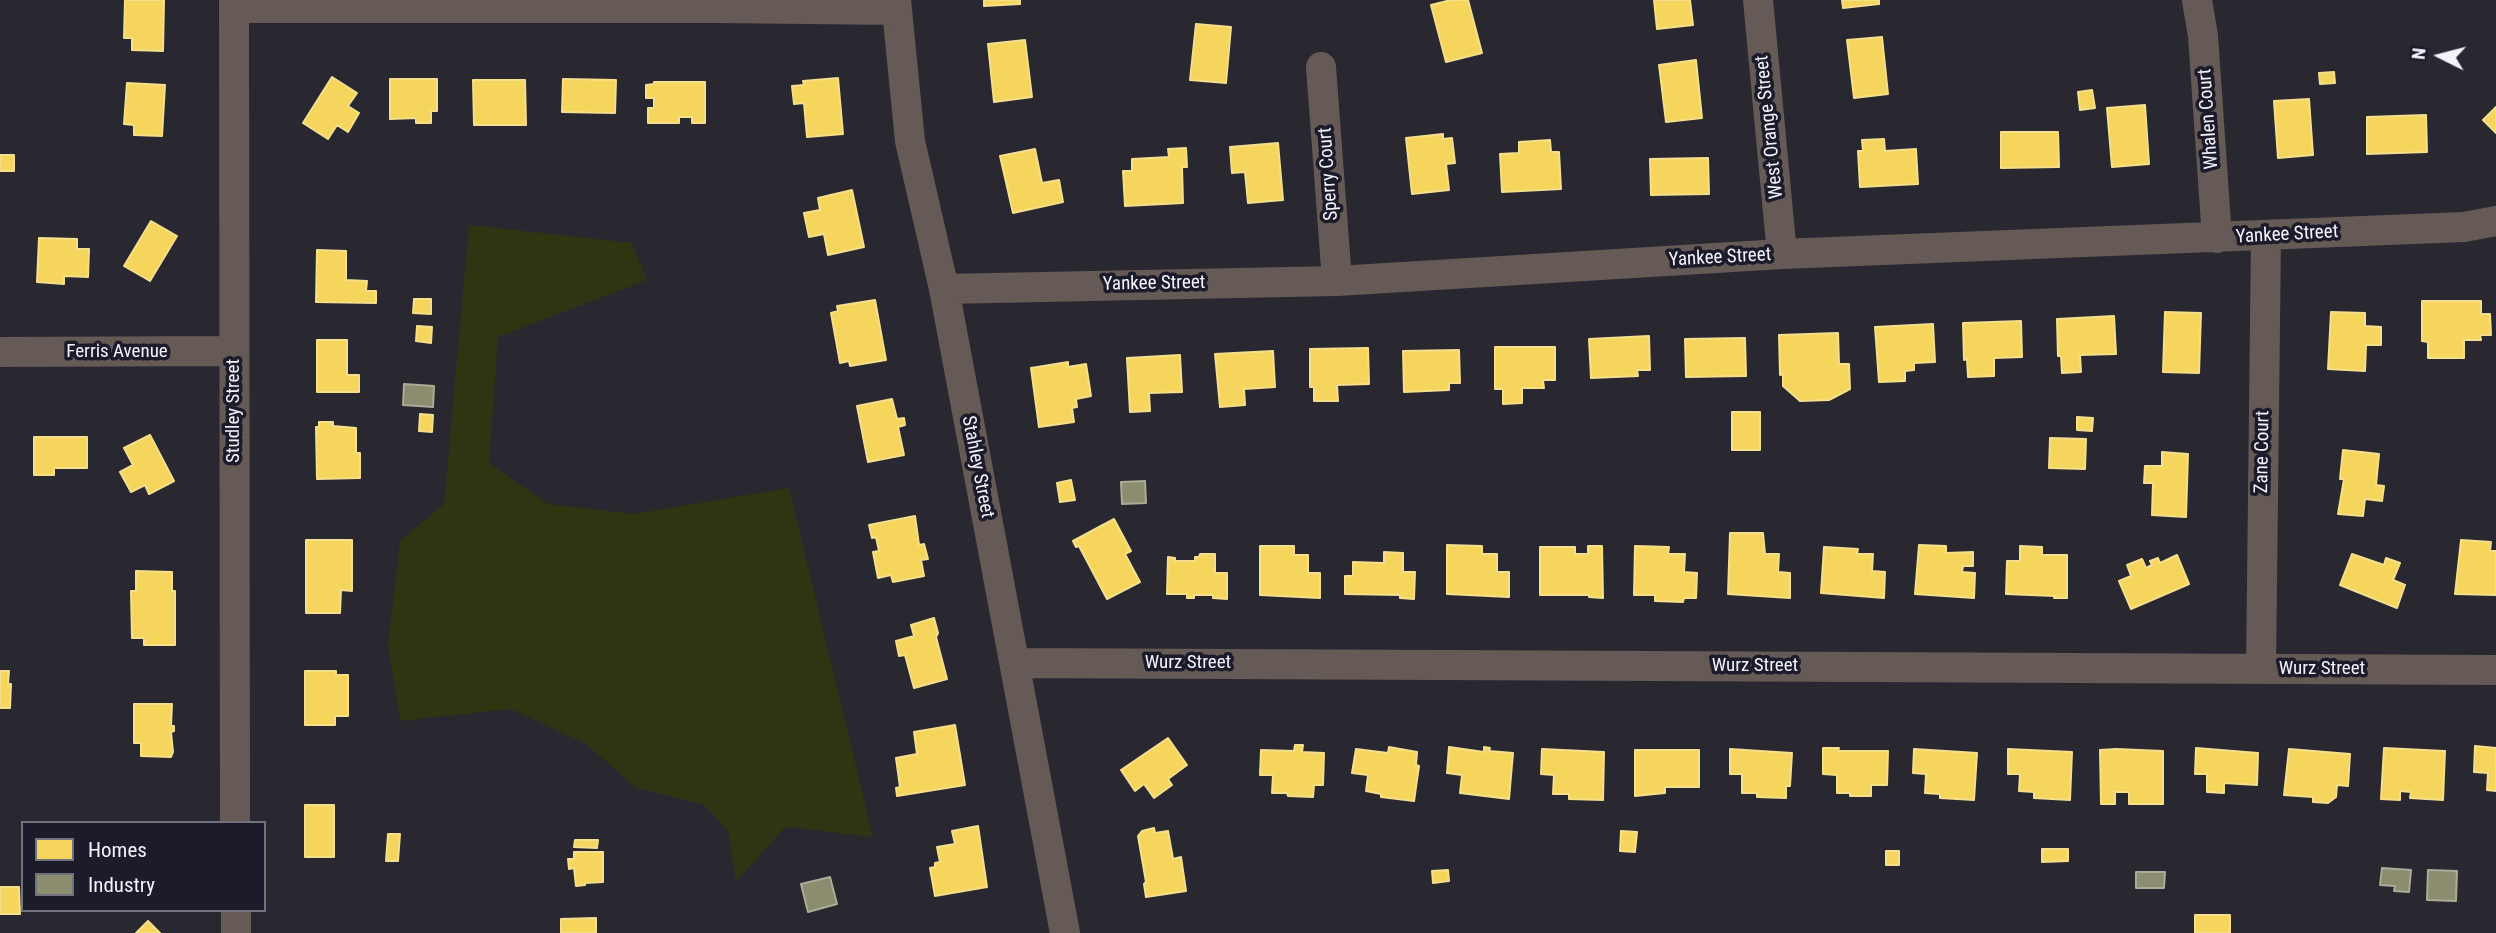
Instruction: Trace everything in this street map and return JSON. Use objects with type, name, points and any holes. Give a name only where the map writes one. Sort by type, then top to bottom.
[{"type":"street","name":"West Orange Street","points":[[1758,0],[1782,254]]},
{"type":"street","name":"Whalen Court","points":[[2197,0],[2203,36],[2217,238]]},
{"type":"street","points":[[234,4],[717,8],[896,5]]},
{"type":"street","name":"Studley Street","points":[[234,4],[235,821]]},
{"type":"street","name":"Stahley Street","points":[[896,5],[910,141],[944,289],[1065,933]]},
{"type":"street","name":"Sperry Court","points":[[1321,67],[1337,281]]},
{"type":"street","name":"Yankee Street","points":[[944,289],[1337,281],[1782,254],[2464,227],[2496,221]]},
{"type":"street","name":"Zane Court","points":[[2261,669],[2266,236]]},
{"type":"street","name":"Ferris Avenue","points":[[0,352],[233,351]]},
{"type":"street","name":"Wurz Street","points":[[1015,663],[2496,670]]},
{"type":"street","points":[[236,912],[236,933]]},
{"type":"green space","points":[[469,225],[632,243],[647,280],[498,337],[489,463],[548,504],[634,514],[789,488],[873,837],[785,827],[736,882],[728,831],[704,805],[635,787],[586,744],[511,709],[400,721],[388,645],[400,541],[444,504]]},
{"type":"building: Homes","points":[[125,0],[164,0],[163,51],[132,50],[132,38],[124,38]]},
{"type":"building: Homes","points":[[984,0],[1020,0],[1020,4],[984,6]]},
{"type":"building: Homes","points":[[1451,0],[1468,0],[1482,53],[1446,62],[1431,5]]},
{"type":"building: Homes","points":[[1654,0],[1690,0],[1693,25],[1657,29]]},
{"type":"building: Homes","points":[[1842,0],[1879,0],[1879,4],[1843,8]]},
{"type":"building: Homes","points":[[1196,24],[1231,27],[1226,83],[1190,80]]},
{"type":"building: Homes","points":[[1882,37],[1888,94],[1854,98],[1847,40]]},
{"type":"building: Homes","points":[[1025,40],[1032,97],[994,102],[988,44]]},
{"type":"building: Homes","points":[[1696,60],[1702,118],[1666,122],[1659,65]]},
{"type":"building: Homes","points":[[2334,72],[2335,83],[2320,84],[2319,73]]},
{"type":"building: Homes","points":[[332,77],[357,93],[348,106],[359,113],[348,132],[337,125],[328,139],[303,123]]},
{"type":"building: Homes","points":[[838,78],[843,134],[807,137],[804,103],[794,104],[792,86],[804,85],[803,81]]},
{"type":"building: Homes","points":[[390,79],[437,79],[437,111],[431,111],[431,123],[416,123],[416,118],[390,119]]},
{"type":"building: Homes","points":[[563,79],[616,80],[615,113],[562,112]]},
{"type":"building: Homes","points":[[473,80],[525,80],[526,125],[474,125]]},
{"type":"building: Homes","points":[[654,82],[705,82],[705,123],[692,123],[692,117],[679,117],[679,123],[648,123],[648,108],[654,108],[654,98],[646,98],[646,85]]},
{"type":"building: Homes","points":[[127,83],[165,85],[162,136],[134,135],[134,125],[124,124]]},
{"type":"building: Homes","points":[[2092,90],[2095,108],[2080,110],[2078,92]]},
{"type":"building: Homes","points":[[2309,99],[2313,155],[2278,158],[2274,101]]},
{"type":"building: Homes","points":[[2145,105],[2149,164],[2112,167],[2107,108]]},
{"type":"building: Homes","points":[[2496,107],[2496,133],[2483,120]]},
{"type":"building: Homes","points":[[2426,115],[2427,152],[2367,154],[2367,117]]},
{"type":"building: Homes","points":[[2001,132],[2058,132],[2059,167],[2001,168]]},
{"type":"building: Homes","points":[[1443,134],[1443,139],[1452,138],[1455,163],[1446,164],[1449,190],[1412,194],[1406,138]]},
{"type":"building: Homes","points":[[1884,139],[1885,151],[1916,149],[1918,184],[1860,187],[1858,151],[1863,151],[1862,140]]},
{"type":"building: Homes","points":[[1550,140],[1551,152],[1559,152],[1561,189],[1502,192],[1500,154],[1519,153],[1519,142]]},
{"type":"building: Homes","points":[[1278,143],[1283,200],[1248,203],[1245,172],[1232,173],[1230,147]]},
{"type":"building: Homes","points":[[1186,148],[1187,167],[1182,167],[1183,203],[1125,206],[1123,171],[1132,171],[1132,159],[1169,157],[1168,149]]},
{"type":"building: Homes","points":[[1035,149],[1042,183],[1059,180],[1063,202],[1013,213],[1000,156]]},
{"type":"building: Homes","points":[[0,155],[14,155],[14,171],[0,171]]},
{"type":"building: Homes","points":[[1708,158],[1709,194],[1651,195],[1650,159]]},
{"type":"building: Homes","points":[[852,190],[864,247],[828,255],[824,234],[809,237],[804,213],[820,210],[818,198]]},
{"type":"building: Homes","points":[[151,221],[177,236],[150,281],[124,266]]},
{"type":"building: Homes","points":[[39,238],[77,239],[77,249],[89,249],[88,277],[64,276],[64,284],[37,282]]},
{"type":"building: Homes","points":[[317,250],[346,251],[346,280],[367,281],[366,291],[376,291],[376,303],[316,302]]},
{"type":"building: Homes","points":[[414,299],[431,299],[431,314],[413,313]]},
{"type":"building: Homes","points":[[875,300],[886,360],[850,366],[849,361],[840,363],[831,313],[838,311],[837,306]]},
{"type":"building: Homes","points":[[2422,301],[2481,301],[2481,314],[2490,314],[2491,335],[2480,335],[2481,340],[2464,340],[2464,358],[2428,358],[2428,342],[2422,341]]},
{"type":"building: Homes","points":[[2165,312],[2201,313],[2199,373],[2163,372]]},
{"type":"building: Homes","points":[[2331,312],[2365,313],[2365,326],[2381,327],[2381,345],[2366,345],[2365,371],[2328,369]]},
{"type":"building: Homes","points":[[2114,316],[2116,354],[2080,355],[2081,372],[2062,373],[2061,356],[2058,356],[2057,319]]},
{"type":"building: Homes","points":[[2021,321],[2022,357],[1994,358],[1994,376],[1968,377],[1967,359],[1964,360],[1963,323]]},
{"type":"building: Homes","points":[[1933,324],[1935,362],[1914,363],[1914,370],[1905,371],[1905,381],[1879,382],[1875,327]]},
{"type":"building: Homes","points":[[417,326],[432,327],[431,343],[416,341]]},
{"type":"building: Homes","points":[[1838,333],[1839,364],[1849,364],[1850,389],[1829,400],[1800,401],[1783,386],[1783,374],[1780,375],[1779,335]]},
{"type":"building: Homes","points":[[1649,336],[1650,370],[1637,370],[1638,376],[1591,378],[1589,339]]},
{"type":"building: Homes","points":[[1745,338],[1746,376],[1686,377],[1685,339]]},
{"type":"building: Homes","points":[[317,340],[347,340],[347,375],[359,375],[359,392],[317,392]]},
{"type":"building: Homes","points":[[1495,347],[1555,347],[1555,380],[1543,380],[1544,388],[1522,388],[1522,403],[1503,404],[1503,389],[1495,389]]},
{"type":"building: Homes","points":[[1368,348],[1369,384],[1337,385],[1338,401],[1314,401],[1314,387],[1310,387],[1310,349]]},
{"type":"building: Homes","points":[[1459,350],[1460,383],[1449,383],[1449,390],[1404,392],[1403,351]]},
{"type":"building: Homes","points":[[1273,351],[1275,387],[1244,389],[1245,405],[1220,407],[1215,354]]},
{"type":"building: Homes","points":[[1180,355],[1182,392],[1149,393],[1150,411],[1130,412],[1127,358]]},
{"type":"building: Homes","points":[[1068,362],[1068,367],[1086,364],[1091,396],[1076,399],[1077,407],[1072,408],[1074,422],[1039,427],[1031,368]]},
{"type":"building: Homes","points":[[892,399],[897,419],[904,418],[905,425],[898,427],[904,455],[868,462],[857,406]]},
{"type":"building: Homes","points":[[1732,412],[1760,412],[1760,450],[1732,450]]},
{"type":"building: Homes","points":[[420,414],[433,415],[432,432],[419,431]]},
{"type":"building: Homes","points":[[2077,417],[2093,418],[2092,431],[2077,430]]},
{"type":"building: Homes","points":[[319,422],[333,422],[333,426],[356,428],[360,478],[317,479],[316,427],[319,427]]},
{"type":"building: Homes","points":[[150,435],[174,481],[149,494],[145,485],[131,492],[120,472],[133,465],[124,448]]},
{"type":"building: Homes","points":[[34,437],[87,437],[87,468],[54,468],[54,475],[34,475]]},
{"type":"building: Homes","points":[[2050,438],[2086,439],[2085,469],[2049,468]]},
{"type":"building: Homes","points":[[2343,450],[2379,454],[2376,485],[2384,486],[2382,501],[2365,499],[2363,516],[2338,514],[2344,479],[2340,479]]},
{"type":"building: Homes","points":[[2162,452],[2188,454],[2186,517],[2152,515],[2153,483],[2144,483],[2145,466],[2162,466]]},
{"type":"building: Homes","points":[[1071,480],[1075,500],[1060,502],[1057,483]]},
{"type":"building: Homes","points":[[915,516],[919,545],[924,544],[928,559],[921,560],[924,576],[893,582],[891,575],[878,578],[873,552],[879,551],[876,537],[872,538],[869,525]]},
{"type":"building: Homes","points":[[1114,519],[1131,551],[1125,554],[1140,582],[1107,599],[1079,546],[1076,547],[1073,541]]},
{"type":"building: Homes","points":[[1730,533],[1763,533],[1765,554],[1779,554],[1778,572],[1790,573],[1790,598],[1728,594]]},
{"type":"building: Homes","points":[[306,540],[352,540],[352,591],[341,590],[340,613],[306,613]]},
{"type":"building: Homes","points":[[2461,540],[2491,542],[2490,551],[2496,551],[2496,595],[2455,594]]},
{"type":"building: Homes","points":[[1447,545],[1482,546],[1482,554],[1497,554],[1497,572],[1509,572],[1509,597],[1447,594]]},
{"type":"building: Homes","points":[[1919,545],[1946,546],[1946,553],[1973,552],[1973,566],[1963,566],[1962,572],[1975,573],[1974,598],[1915,594]]},
{"type":"building: Homes","points":[[1260,546],[1294,546],[1294,555],[1308,555],[1308,573],[1320,573],[1320,598],[1260,595]]},
{"type":"building: Homes","points":[[1588,546],[1602,546],[1603,598],[1589,595],[1540,595],[1540,547],[1575,547],[1575,554],[1588,554]]},
{"type":"building: Homes","points":[[1635,546],[1669,547],[1668,554],[1685,554],[1684,572],[1697,573],[1696,598],[1684,598],[1683,602],[1655,601],[1655,595],[1634,595]]},
{"type":"building: Homes","points":[[2020,546],[2042,547],[2042,555],[2067,555],[2067,598],[2006,594],[2007,561],[2020,561]]},
{"type":"building: Homes","points":[[1824,547],[1858,549],[1857,554],[1873,554],[1872,571],[1885,572],[1884,598],[1821,593]]},
{"type":"building: Homes","points":[[1384,552],[1403,553],[1403,572],[1415,572],[1414,599],[1400,598],[1400,595],[1345,594],[1345,576],[1353,576],[1353,562],[1384,563]]},
{"type":"building: Homes","points":[[1200,554],[1215,554],[1215,573],[1227,573],[1227,599],[1213,598],[1213,595],[1194,595],[1194,598],[1187,598],[1187,594],[1167,594],[1168,557],[1175,558],[1175,561],[1195,561],[1195,557]]},
{"type":"building: Homes","points":[[2352,554],[2384,565],[2386,558],[2400,563],[2393,580],[2405,585],[2397,608],[2340,585]]},
{"type":"building: Homes","points":[[2177,555],[2189,584],[2131,609],[2119,581],[2131,576],[2127,565],[2142,559],[2146,568],[2152,565],[2150,561],[2158,558],[2160,563]]},
{"type":"building: Homes","points":[[136,571],[172,572],[172,591],[175,591],[175,645],[144,645],[144,638],[132,638],[131,591],[136,591]]},
{"type":"building: Homes","points":[[934,618],[947,679],[914,688],[905,655],[899,656],[896,641],[914,636],[911,625]]},
{"type":"building: Homes","points":[[0,671],[9,671],[10,708],[0,708]]},
{"type":"building: Homes","points":[[305,671],[336,671],[336,675],[348,675],[348,716],[335,716],[335,725],[305,725]]},
{"type":"building: Homes","points":[[134,704],[172,704],[171,726],[174,726],[174,731],[171,732],[171,757],[141,756],[141,743],[134,743]]},
{"type":"building: Homes","points":[[955,725],[965,785],[897,796],[896,788],[900,787],[896,758],[917,754],[914,732]]},
{"type":"building: Homes","points":[[1168,738],[1187,765],[1168,779],[1172,785],[1154,798],[1144,784],[1135,791],[1121,770]]},
{"type":"building: Homes","points":[[1295,745],[1303,745],[1302,752],[1324,753],[1323,785],[1314,785],[1313,797],[1272,793],[1273,775],[1260,775],[1261,750],[1294,751]]},
{"type":"building: Homes","points":[[2475,746],[2496,748],[2496,791],[2487,790],[2488,773],[2474,772]]},
{"type":"building: Homes","points":[[1389,747],[1417,752],[1416,765],[1419,766],[1414,801],[1381,797],[1381,794],[1366,791],[1368,775],[1352,773],[1356,749],[1388,753]]},
{"type":"building: Homes","points":[[1449,747],[1484,752],[1484,747],[1490,748],[1489,751],[1513,753],[1509,799],[1460,793],[1462,775],[1447,773]]},
{"type":"building: Homes","points":[[1823,748],[1839,748],[1838,751],[1888,751],[1887,785],[1871,785],[1871,796],[1837,793],[1837,775],[1823,774]]},
{"type":"building: Homes","points":[[2196,748],[2258,753],[2257,785],[2224,783],[2224,793],[2207,792],[2207,774],[2195,774]]},
{"type":"building: Homes","points":[[2384,748],[2445,751],[2443,800],[2410,798],[2411,792],[2400,791],[2400,800],[2381,799]]},
{"type":"building: Homes","points":[[1542,749],[1604,752],[1603,800],[1569,799],[1569,794],[1553,794],[1554,775],[1541,774]]},
{"type":"building: Homes","points":[[1730,749],[1792,753],[1790,786],[1786,786],[1786,798],[1757,797],[1757,793],[1742,793],[1742,774],[1730,774]]},
{"type":"building: Homes","points":[[1914,749],[1977,753],[1974,800],[1940,798],[1940,794],[1925,793],[1926,774],[1913,773]]},
{"type":"building: Homes","points":[[2008,749],[2072,752],[2070,800],[2034,798],[2034,792],[2019,791],[2020,774],[2008,774]]},
{"type":"building: Homes","points":[[2289,749],[2350,754],[2348,786],[2337,785],[2336,797],[2328,803],[2313,802],[2313,797],[2284,795]]},
{"type":"building: Homes","points":[[1635,750],[1699,750],[1699,787],[1665,787],[1665,793],[1635,796]]},
{"type":"building: Homes","points":[[2100,750],[2163,751],[2163,804],[2129,804],[2129,792],[2115,792],[2115,804],[2101,804]]},
{"type":"building: Homes","points":[[305,805],[334,805],[334,857],[305,857]]},
{"type":"building: Homes","points":[[978,826],[987,887],[935,896],[930,868],[940,862],[937,847],[955,844],[952,831]]},
{"type":"building: Homes","points":[[1154,828],[1155,833],[1168,831],[1173,859],[1181,857],[1186,891],[1146,897],[1138,836],[1142,831]]},
{"type":"building: Homes","points":[[1621,831],[1637,832],[1635,852],[1620,851]]},
{"type":"building: Homes","points":[[388,834],[400,834],[398,861],[386,861]]},
{"type":"building: Homes","points":[[575,840],[598,840],[597,848],[574,847]]},
{"type":"building: Homes","points":[[2042,849],[2068,849],[2068,861],[2042,862]]},
{"type":"building: Homes","points":[[1886,851],[1899,851],[1899,865],[1886,865]]},
{"type":"building: Homes","points":[[574,852],[603,852],[603,882],[576,886],[574,868],[569,869],[568,859],[574,859]]},
{"type":"building: Homes","points":[[1448,870],[1449,881],[1433,883],[1432,871]]},
{"type":"building: Homes","points":[[0,887],[19,887],[20,914],[0,914]]},
{"type":"building: Homes","points":[[2195,915],[2230,915],[2230,933],[2195,933]]},
{"type":"building: Homes","points":[[596,918],[596,933],[561,933],[561,919]]},
{"type":"building: Homes","points":[[148,921],[160,933],[136,933]]},
{"type":"building: Industry","points":[[404,384],[434,386],[433,407],[403,405]]},
{"type":"building: Industry","points":[[1145,481],[1146,503],[1122,504],[1121,482]]},
{"type":"building: Industry","points":[[2382,868],[2411,870],[2409,892],[2394,891],[2395,886],[2380,885]]},
{"type":"building: Industry","points":[[2428,870],[2457,871],[2456,901],[2427,900]]},
{"type":"building: Industry","points":[[2136,872],[2165,872],[2164,888],[2136,888]]},
{"type":"building: Industry","points":[[830,877],[837,904],[808,912],[801,884]]}]
